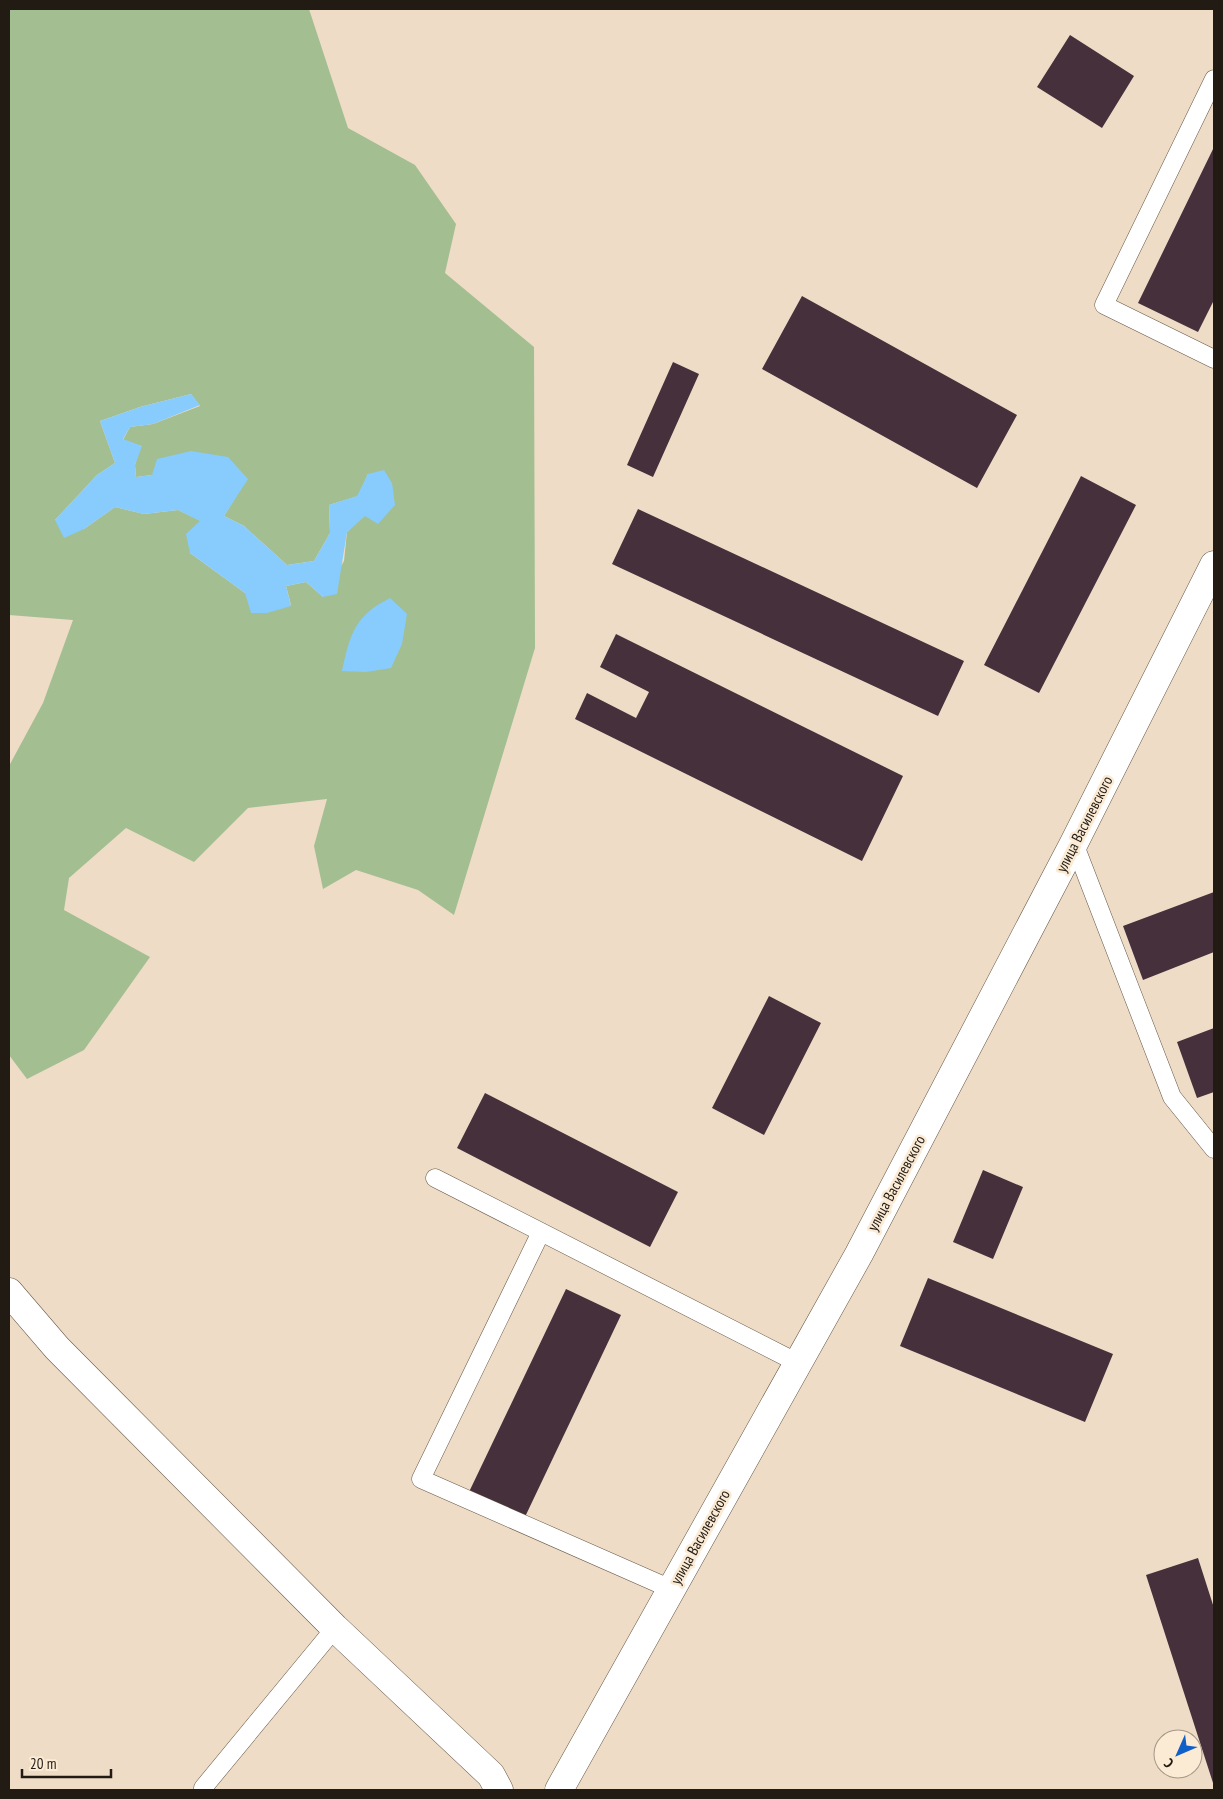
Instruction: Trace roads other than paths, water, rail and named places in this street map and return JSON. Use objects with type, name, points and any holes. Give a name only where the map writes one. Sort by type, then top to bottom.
[{"type":"main road","name":"улица Василевского","points":[[558,1790],[859,1254],[1074,843],[1214,565]]},
{"type":"main road","points":[[9,1292],[56,1348],[335,1628],[491,1775],[499,1790]]},
{"type":"lane","points":[[1214,78],[1104,305],[1214,359]]},
{"type":"lane","points":[[1074,843],[1172,1097],[1214,1149]]},
{"type":"lane","points":[[435,1178],[798,1363]]},
{"type":"lane","points":[[541,1232],[422,1479],[671,1589]]},
{"type":"lane","points":[[202,1788],[335,1628]]},
{"type":"water","points":[[191,394],[200,405],[153,424],[130,427],[123,439],[142,446],[135,465],[136,477],[152,475],[157,459],[191,451],[228,457],[248,479],[224,516],[244,526],[287,565],[314,561],[330,533],[329,505],[357,496],[368,474],[384,470],[392,483],[395,505],[378,524],[365,516],[347,532],[337,594],[323,597],[306,582],[286,586],[291,606],[267,613],[251,613],[245,593],[190,553],[186,534],[200,521],[178,510],[144,514],[115,507],[84,529],[64,538],[55,520],[97,475],[115,463],[100,421],[140,407]]},
{"type":"water","points":[[390,598],[407,614],[402,644],[391,668],[366,672],[342,671],[351,637],[361,620],[368,612]]}]
